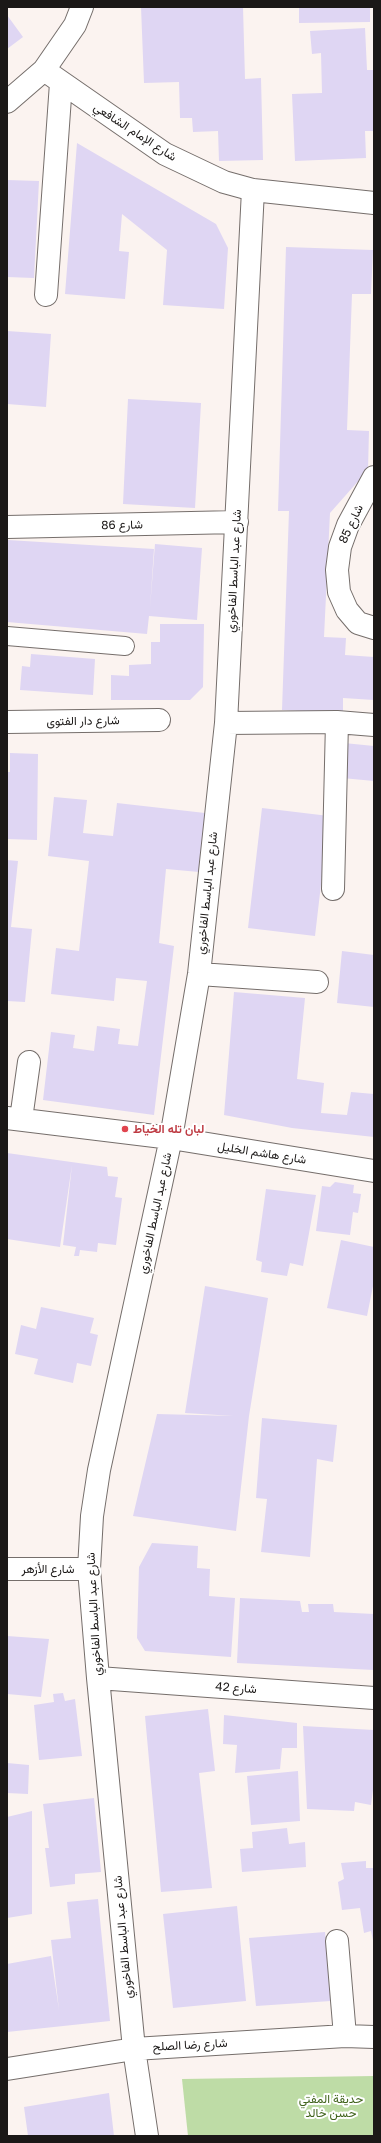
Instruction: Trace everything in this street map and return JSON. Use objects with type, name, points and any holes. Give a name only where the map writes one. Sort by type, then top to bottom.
[{"type":"street","points":[[46,295],[52,77],[82,7]]},
{"type":"street","points":[[7,102],[52,77]]},
{"type":"street","name":"شارع الإمام الشافعي","points":[[52,77],[165,154],[224,182],[253,190],[374,203]]},
{"type":"street","name":"شارع عبد الباسط الفاخوري","points":[[147,2136],[134,2049],[98,1678],[89,1569],[92,1516],[99,1470],[170,1138],[198,974],[226,723],[253,190]]},
{"type":"street","name":"شارع 85","points":[[374,477],[348,525],[340,547],[337,570],[339,592],[347,610],[358,623],[374,628]]},
{"type":"street","name":"شارع 86","points":[[7,527],[236,522]]},
{"type":"street","name":"شارع دار الفتوى","points":[[7,722],[159,720]]},
{"type":"street","points":[[333,889],[337,722]]},
{"type":"street","points":[[226,723],[337,722],[374,725]]},
{"type":"street","points":[[198,974],[317,982]]},
{"type":"street","points":[[14,1118],[29,1062]]},
{"type":"street","name":"شارع هاشم الخليل","points":[[14,1118],[170,1138],[374,1172]]},
{"type":"street","name":"شارع الأزهر","points":[[7,1569],[89,1569]]},
{"type":"street","name":"شارع 42","points":[[98,1678],[374,1698]]},
{"type":"street","points":[[337,1942],[345,2036]]},
{"type":"street","name":"شارع رضا الصلح","points":[[7,2069],[134,2049],[345,2036],[374,2037]]},
{"type":"lane","points":[[7,636],[125,646]]},
{"type":"green space","name":"حديقة المفتي حسن خالد","points":[[374,2076],[374,2136],[188,2136],[182,2079]]},
{"type":"building","points":[[141,7],[243,7],[245,79],[261,78],[263,160],[219,161],[218,131],[193,132],[192,118],[180,118],[179,82],[144,83]]},
{"type":"building","points":[[299,7],[370,7],[370,22],[299,23]]},
{"type":"building","points":[[7,15],[23,37],[7,49]]},
{"type":"building","points":[[365,28],[367,70],[373,70],[374,83],[374,131],[365,131],[366,158],[295,161],[292,94],[322,93],[321,53],[312,54],[310,31]]},
{"type":"building","points":[[77,143],[216,224],[228,248],[224,309],[163,305],[167,250],[122,214],[119,251],[129,252],[125,299],[65,294]]},
{"type":"building","points":[[7,180],[39,181],[34,278],[7,277]]},
{"type":"building","points":[[286,247],[373,250],[371,294],[352,294],[347,430],[369,431],[368,470],[330,513],[324,637],[346,638],[345,655],[374,657],[374,700],[343,698],[343,713],[282,710],[289,511],[278,511]]},
{"type":"building","points":[[7,331],[51,334],[46,407],[7,404]]},
{"type":"building","points":[[128,399],[201,403],[195,508],[123,504]]},
{"type":"building","points":[[8,540],[154,549],[150,608],[155,544],[202,548],[197,620],[149,616],[147,634],[7,622]]},
{"type":"building","points":[[160,624],[204,624],[203,687],[190,700],[111,700],[111,675],[129,676],[129,665],[151,664],[151,642],[160,642]]},
{"type":"building","points":[[31,654],[95,659],[93,695],[20,690],[22,666],[30,667]]},
{"type":"building","points":[[344,743],[374,746],[374,781],[342,778]]},
{"type":"building","points":[[10,753],[38,754],[37,840],[7,839],[7,772],[10,772]]},
{"type":"building","points":[[54,797],[87,800],[83,833],[113,836],[117,803],[205,813],[199,872],[166,869],[159,943],[174,946],[154,1115],[43,1100],[51,1032],[75,1035],[73,1048],[94,1051],[97,1026],[120,1029],[118,1044],[138,1046],[147,981],[116,978],[114,1001],[51,994],[56,948],[79,951],[89,861],[48,856]]},
{"type":"building","points":[[262,808],[329,816],[315,936],[248,928]]},
{"type":"building","points":[[7,860],[18,861],[11,927],[32,929],[25,1002],[7,1001]]},
{"type":"building","points":[[342,951],[374,955],[374,1007],[337,1003]]},
{"type":"building","points":[[234,992],[305,998],[297,1079],[324,1083],[321,1113],[347,1115],[351,1092],[374,1094],[374,1137],[292,1128],[224,1115]]},
{"type":"building","points":[[7,1153],[107,1167],[108,1176],[118,1177],[115,1197],[122,1198],[116,1245],[98,1243],[97,1252],[80,1250],[79,1256],[74,1256],[76,1247],[63,1245],[72,1165],[60,1247],[7,1239]]},
{"type":"building","points":[[335,1182],[354,1185],[353,1193],[361,1194],[358,1213],[353,1212],[350,1235],[316,1231],[322,1186],[330,1187]]},
{"type":"building","points":[[266,1189],[316,1195],[303,1266],[290,1263],[287,1276],[261,1272],[262,1262],[256,1260]]},
{"type":"building","points":[[341,1240],[374,1247],[374,1281],[367,1316],[327,1308]]},
{"type":"building","points":[[205,1286],[268,1298],[249,1416],[236,1531],[133,1516],[157,1414],[234,1416],[185,1413]]},
{"type":"building","points":[[41,1307],[94,1318],[90,1333],[98,1335],[91,1366],[77,1363],[73,1383],[34,1374],[38,1359],[15,1354],[21,1325],[36,1329]]},
{"type":"building","points":[[262,1418],[337,1425],[333,1462],[317,1459],[310,1557],[261,1552],[267,1499],[256,1498]]},
{"type":"building","points":[[152,1543],[198,1546],[197,1568],[210,1569],[209,1596],[235,1598],[231,1657],[145,1651],[137,1638],[139,1567]]},
{"type":"building","points":[[240,1598],[300,1601],[302,1612],[309,1612],[308,1604],[333,1604],[334,1612],[374,1614],[374,1670],[237,1663]]},
{"type":"building","points":[[7,1636],[49,1639],[41,1697],[7,1694]]},
{"type":"building","points":[[63,1693],[65,1701],[75,1699],[82,1756],[39,1760],[34,1705],[54,1702],[53,1694]]},
{"type":"building","points":[[208,1709],[215,1771],[199,1773],[212,1888],[161,1892],[145,1716]]},
{"type":"building","points":[[224,1715],[297,1723],[297,1748],[282,1748],[280,1769],[235,1773],[237,1745],[223,1744]]},
{"type":"building","points":[[303,1726],[374,1730],[374,1782],[371,1805],[355,1802],[354,1811],[307,1809]]},
{"type":"building","points":[[7,1763],[29,1765],[28,1794],[7,1793]]},
{"type":"building","points":[[298,1771],[300,1821],[251,1825],[247,1776]]},
{"type":"building","points":[[94,1798],[101,1872],[75,1874],[75,1884],[50,1887],[45,1848],[49,1848],[43,1804]]},
{"type":"building","points":[[32,1811],[32,1914],[7,1918],[7,1817]]},
{"type":"building","points":[[287,1828],[289,1844],[305,1842],[306,1867],[242,1872],[240,1849],[253,1848],[252,1832]]},
{"type":"building","points":[[366,1861],[366,1868],[374,1868],[374,1945],[371,1931],[364,1933],[360,1908],[342,1910],[338,1882],[344,1879],[341,1863]]},
{"type":"building","points":[[98,1899],[110,2021],[7,2032],[7,1964],[51,1956],[59,2010],[51,1940],[71,1938],[67,1902]]},
{"type":"building","points":[[237,1906],[246,2001],[173,2008],[163,1914]]},
{"type":"building","points":[[325,1932],[331,2001],[256,2006],[249,1938]]},
{"type":"building","points":[[109,2093],[114,2136],[28,2136],[24,2107]]},
{"type":"place","name":"لبان تله الخياط","points":[[125,1129]]}]
